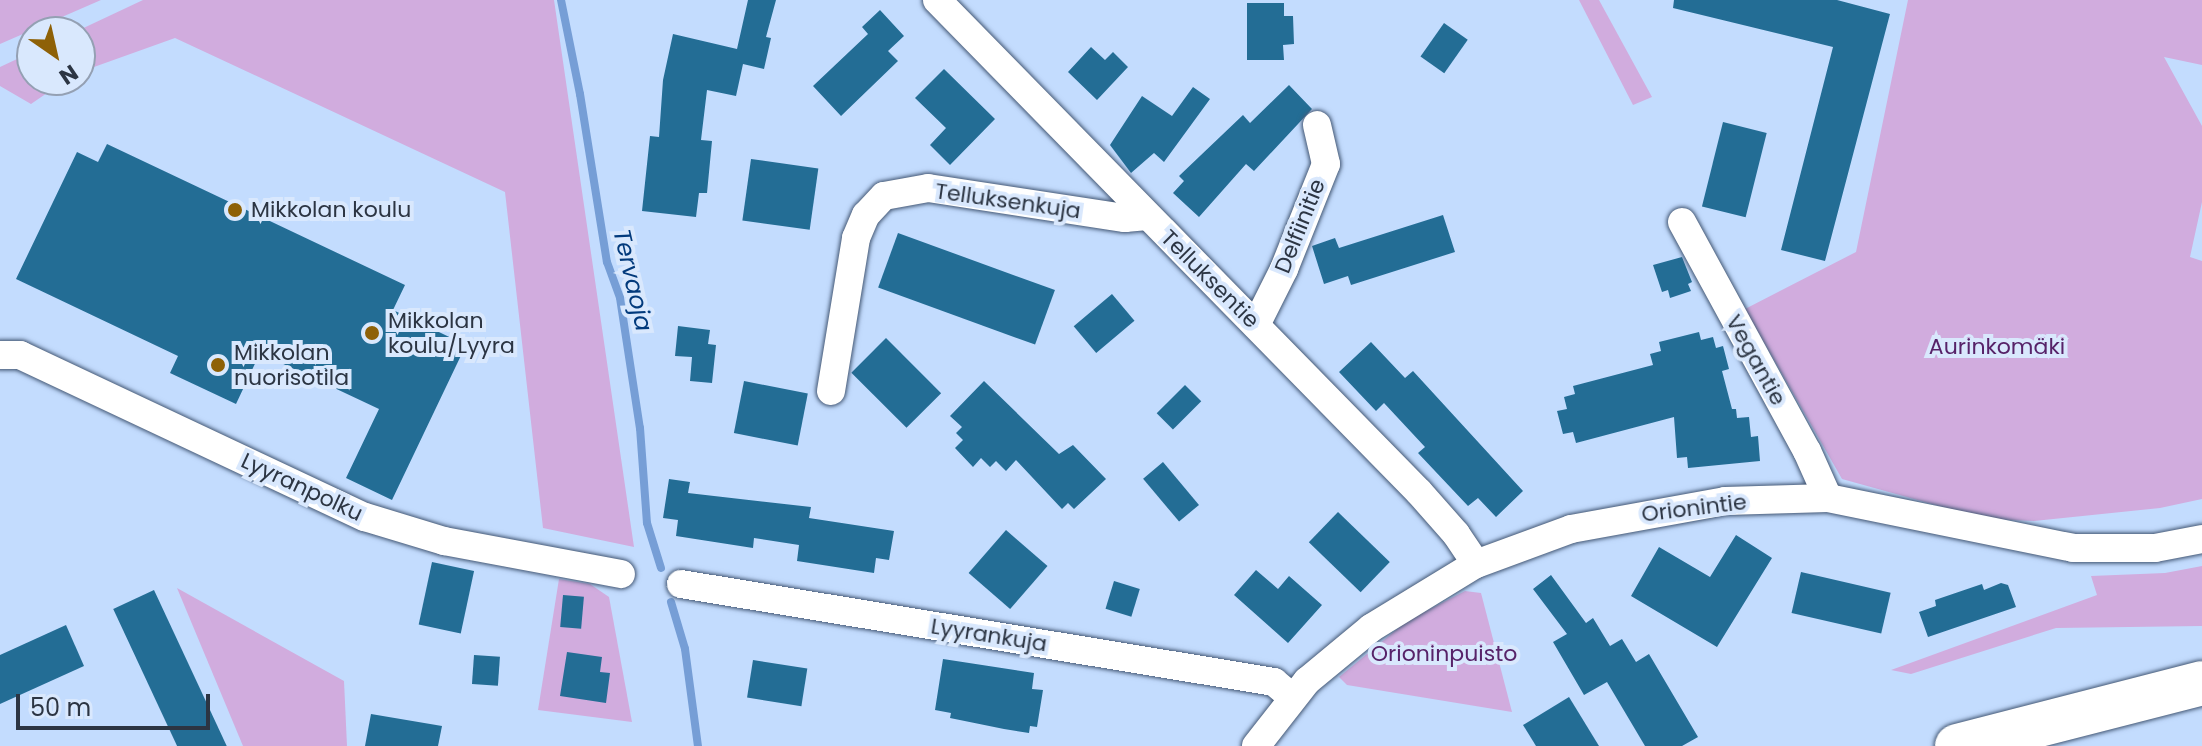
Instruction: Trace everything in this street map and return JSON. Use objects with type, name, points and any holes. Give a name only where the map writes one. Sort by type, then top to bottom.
[{"type":"main road","points":[[1967,744],[2137,703],[2202,683]]},
{"type":"main road","points":[[2137,703],[2202,694]]},
{"type":"street","name":"Telluksentie","points":[[937,0],[1419,492],[1456,534],[1476,564]]},
{"type":"street","name":"Delfiinitie","points":[[1256,325],[1284,269],[1326,164],[1317,125]]},
{"type":"street","name":"Telluksenkuja","points":[[831,391],[856,238],[866,215],[884,196],[928,188],[1125,218],[1147,216]]},
{"type":"street","name":"Vegantie","points":[[1682,222],[1807,451],[1828,498]]},
{"type":"street","name":"Lyyranpolku","points":[[0,355],[20,355],[365,517],[444,541],[621,574]]},
{"type":"street","name":"Orionintie","points":[[1256,746],[1292,697],[1371,628],[1476,564],[1571,529],[1725,501],[1828,498],[2073,548],[2155,548],[2202,539]]},
{"type":"street","name":"Lyyrankuja","points":[[681,584],[1274,682],[1292,697]]},
{"type":"green space","points":[[0,0],[101,0],[64,16],[16,16],[16,37],[0,44]]},
{"type":"green space","points":[[143,0],[554,0],[634,547],[543,528],[505,192],[175,38],[96,66],[96,22]]},
{"type":"green space","points":[[1579,0],[1599,0],[1652,97],[1633,105]]},
{"type":"green space","name":"Aurinkomäki","points":[[1908,0],[2202,0],[2202,65],[2164,57],[2202,126],[2202,202],[2190,257],[2202,261],[2202,499],[2160,508],[2034,521],[1986,519],[1842,479],[1745,309],[1856,252]]},
{"type":"green space","points":[[16,60],[16,95],[0,86],[0,67]]},
{"type":"green space","points":[[17,96],[43,96],[31,104]]},
{"type":"green space","points":[[2202,566],[2202,626],[2056,628],[1911,674],[1891,670],[2097,595],[2091,576],[2165,573]]},
{"type":"green space","points":[[559,579],[590,584],[609,597],[632,722],[538,710]]},
{"type":"green space","points":[[177,588],[344,681],[347,746],[243,746]]},
{"type":"green space","name":"Orioninpuisto","points":[[1465,591],[1481,593],[1512,712],[1347,685],[1339,677],[1407,621]]},
{"type":"building","points":[[748,0],[776,0],[766,37],[771,38],[764,69],[743,64],[736,96],[707,90],[701,140],[712,141],[707,193],[699,193],[696,217],[642,211],[650,136],[659,137],[663,80],[673,34],[737,49]]},
{"type":"building","points":[[1674,0],[1837,0],[1890,14],[1825,261],[1781,250],[1833,47],[1673,8]]},
{"type":"building","points":[[1247,3],[1284,3],[1284,16],[1293,16],[1294,44],[1283,45],[1284,60],[1247,60]]},
{"type":"building","points":[[880,10],[904,36],[888,51],[898,61],[841,116],[813,86],[868,34],[862,27]]},
{"type":"building","points":[[1444,23],[1468,40],[1444,73],[1420,57]]},
{"type":"building","points":[[1091,47],[1105,60],[1113,52],[1128,67],[1097,100],[1068,72]]},
{"type":"building","points":[[944,69],[995,119],[950,165],[930,145],[946,128],[915,98]]},
{"type":"building","points":[[1289,85],[1312,109],[1254,171],[1246,164],[1199,217],[1173,193],[1184,181],[1179,176],[1243,115],[1250,123]]},
{"type":"building","points":[[1193,87],[1210,99],[1164,162],[1154,153],[1131,173],[1110,145],[1142,96],[1172,116]]},
{"type":"building","points":[[1723,122],[1767,133],[1746,217],[1702,206]]},
{"type":"building","name":"Mikkolan koulu/Lyyra","points":[[107,144],[405,285],[393,310],[466,345],[392,500],[346,478],[379,409],[260,353],[236,404],[170,373],[178,356],[16,279],[77,152],[98,162]]},
{"type":"building","points":[[751,159],[818,168],[810,230],[742,220]]},
{"type":"building","points":[[1443,215],[1455,252],[1351,285],[1348,276],[1324,284],[1312,246],[1335,238],[1339,248]]},
{"type":"building","points":[[898,233],[1055,290],[1035,345],[878,288]]},
{"type":"building","points":[[1682,257],[1692,282],[1688,284],[1691,291],[1670,298],[1668,290],[1662,292],[1653,265]]},
{"type":"building","points":[[1112,294],[1134,321],[1096,353],[1074,326]]},
{"type":"building","points":[[678,326],[710,330],[708,344],[716,345],[712,383],[690,381],[692,357],[675,356]]},
{"type":"building","points":[[1699,332],[1701,340],[1713,337],[1716,348],[1723,346],[1729,369],[1722,371],[1732,409],[1736,409],[1737,418],[1749,417],[1751,437],[1758,436],[1760,461],[1688,468],[1687,457],[1677,458],[1674,417],[1576,443],[1573,432],[1563,434],[1557,411],[1567,409],[1564,397],[1575,394],[1573,386],[1653,365],[1650,354],[1661,351],[1659,342]]},
{"type":"building","points":[[886,338],[941,393],[907,428],[851,373]]},
{"type":"building","points":[[1371,342],[1405,378],[1413,371],[1523,491],[1496,517],[1478,498],[1468,506],[1418,453],[1425,447],[1384,403],[1376,411],[1339,372]]},
{"type":"building","points":[[744,381],[808,393],[798,445],[734,433]]},
{"type":"building","points":[[984,381],[1059,454],[1073,445],[1106,479],[1074,509],[1068,503],[1062,509],[1016,460],[1006,471],[996,461],[990,467],[981,458],[973,467],[955,448],[963,440],[956,433],[962,427],[950,416]]},
{"type":"building","points":[[1185,385],[1201,401],[1173,430],[1157,413]]},
{"type":"building","points":[[1163,462],[1199,505],[1179,522],[1143,479]]},
{"type":"building","points":[[669,479],[690,482],[688,493],[811,507],[809,518],[894,531],[889,560],[876,558],[874,573],[797,561],[799,545],[754,538],[753,548],[676,536],[678,520],[663,518]]},
{"type":"building","points":[[1338,512],[1390,562],[1361,592],[1309,542]]},
{"type":"building","points":[[1006,530],[1048,566],[1010,609],[969,573]]},
{"type":"building","points":[[1736,535],[1772,558],[1717,647],[1631,596],[1659,547],[1710,577]]},
{"type":"building","points":[[432,562],[474,571],[461,634],[419,625]]},
{"type":"building","points":[[1256,570],[1278,589],[1289,576],[1322,605],[1288,643],[1234,595]]},
{"type":"building","points":[[1801,572],[1891,593],[1881,634],[1792,613]]},
{"type":"building","points":[[1551,575],[1586,623],[1593,618],[1610,646],[1622,639],[1636,662],[1649,654],[1698,737],[1682,746],[1645,746],[1607,682],[1584,695],[1553,642],[1567,634],[1533,589]]},
{"type":"building","points":[[1114,581],[1140,589],[1131,617],[1106,609]]},
{"type":"building","points":[[2001,583],[2008,585],[2016,607],[1928,637],[1919,612],[1936,606],[1935,600],[1982,584],[1984,590]]},
{"type":"building","points":[[154,590],[227,746],[177,746],[113,609]]},
{"type":"building","points":[[563,595],[584,597],[581,629],[560,627]]},
{"type":"building","points":[[66,625],[84,666],[0,704],[0,655]]},
{"type":"building","points":[[567,652],[602,657],[600,672],[610,673],[606,703],[560,696]]},
{"type":"building","points":[[474,655],[500,657],[498,686],[472,684]]},
{"type":"building","points":[[943,659],[1034,673],[1032,689],[1043,690],[1037,727],[1030,726],[1029,733],[1004,729],[950,718],[951,713],[935,710]]},
{"type":"building","points":[[753,660],[807,669],[801,706],[747,698]]},
{"type":"building","points":[[1569,697],[1599,746],[1536,746],[1523,725]]},
{"type":"building","points":[[371,714],[442,726],[438,746],[365,746]]},
{"type":"waterway","name":"Tervaoja","points":[[561,0],[580,94],[607,262],[620,298],[640,428],[647,523],[661,568]]},
{"type":"waterway","name":"Tervaoja","points":[[671,602],[685,649],[698,746]]},
{"type":"place","name":"Mikkolan koulu","points":[[235,210]]},
{"type":"place","name":"Mikkolan koulu/Lyyra","points":[[372,333]]},
{"type":"place","name":"Mikkolan nuorisotila","points":[[218,365]]}]
